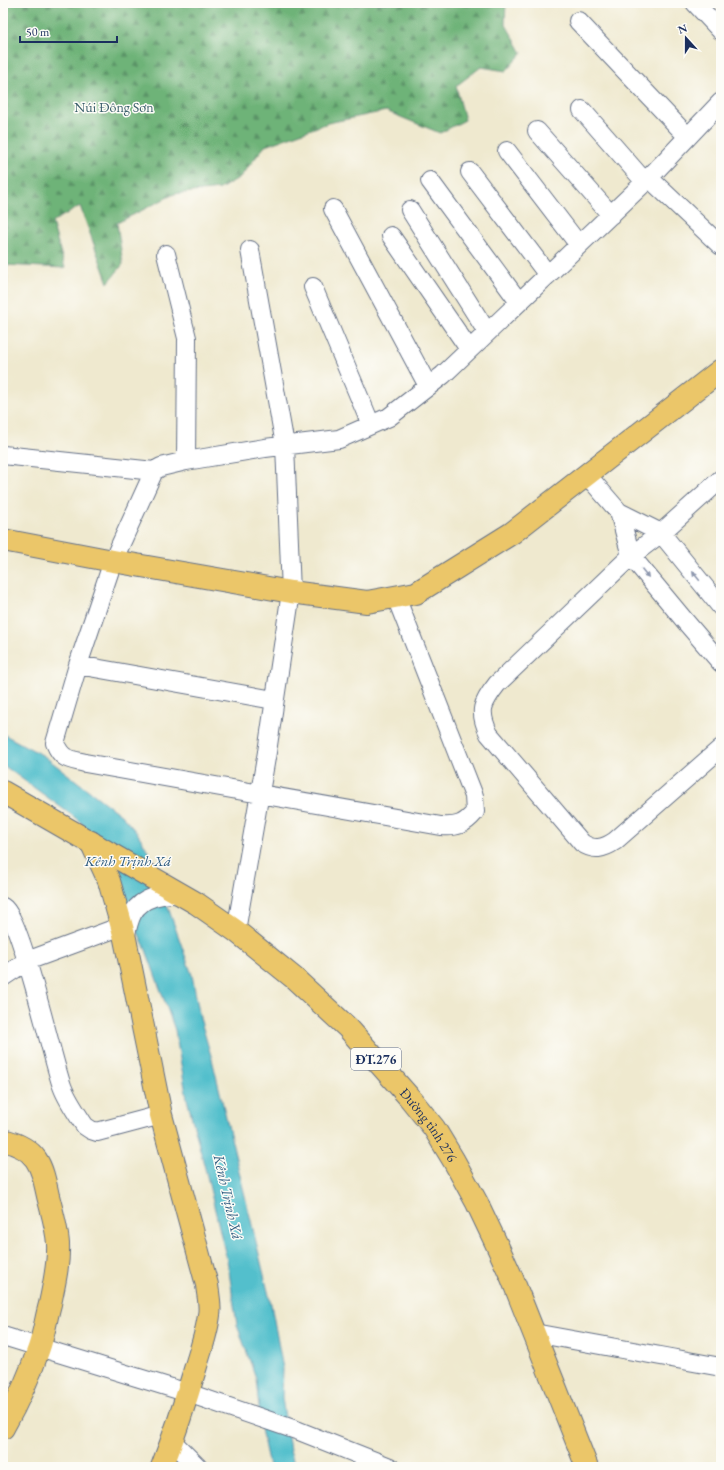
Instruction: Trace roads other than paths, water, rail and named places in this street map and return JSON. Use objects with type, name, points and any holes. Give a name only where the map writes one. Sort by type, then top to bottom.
[{"type":"main road","points":[[3,540],[291,592],[367,602],[416,593],[512,533],[721,370]]},
{"type":"main road","name":"Đường tỉnh 276","points":[[3,792],[182,895],[236,931],[294,978],[348,1028],[409,1097],[434,1128],[454,1161],[486,1223],[512,1278],[587,1467]]},
{"type":"main road","points":[[91,842],[109,881],[123,932],[161,1115],[207,1285],[209,1298],[210,1314],[188,1393],[162,1467]]},
{"type":"main road","points":[[3,1140],[17,1143],[27,1149],[39,1164],[44,1176],[58,1244],[57,1271],[40,1347],[15,1405],[3,1428]]},
{"type":"street","points":[[695,3],[721,31]]},
{"type":"street","points":[[578,21],[688,137]]},
{"type":"street","points":[[396,597],[474,796],[475,812],[467,821],[454,826],[441,826],[66,759],[59,752],[55,743],[78,665],[113,561],[154,471],[161,467],[186,461],[340,439],[389,418],[443,375],[647,180],[721,102]]},
{"type":"street","points":[[582,110],[647,180],[721,246]]},
{"type":"street","points":[[537,130],[611,215]]},
{"type":"street","points":[[507,151],[579,245]]},
{"type":"street","points":[[470,172],[548,275]]},
{"type":"street","points":[[430,181],[519,302]]},
{"type":"street","points":[[333,208],[428,386]]},
{"type":"street","points":[[410,210],[488,332]]},
{"type":"street","points":[[391,236],[469,349]]},
{"type":"street","points":[[236,931],[260,794],[291,592],[284,446],[250,250]]},
{"type":"street","points":[[166,254],[187,338],[186,461]]},
{"type":"street","points":[[312,287],[372,425]]},
{"type":"street","points":[[3,455],[154,471]]},
{"type":"street","points":[[587,475],[619,512],[661,533],[721,606]]},
{"type":"street","points":[[721,479],[661,533],[631,556],[497,684],[489,693],[482,711],[483,722],[489,734],[582,843],[592,848],[607,847],[615,841],[721,748]]},
{"type":"street","points":[[619,512],[631,556],[721,663]]},
{"type":"street","points":[[78,665],[274,700]]},
{"type":"street","points":[[3,977],[27,961],[123,932],[132,915],[141,903],[150,898],[166,894],[182,895]]},
{"type":"street","points":[[3,908],[6,909],[12,919],[27,961],[62,1088],[85,1126],[97,1132],[161,1115]]},
{"type":"street","points":[[534,1334],[721,1367]]},
{"type":"street","points":[[3,1336],[188,1393],[299,1431],[390,1467]]},
{"type":"street","points":[[172,1441],[198,1467]]},
{"type":"water","name":"Kênh Trịnh Xá","points":[[3,734],[44,756],[122,816],[138,834],[148,851],[192,975],[200,1018],[212,1059],[271,1304],[283,1369],[282,1398],[290,1450],[295,1467],[269,1466],[261,1429],[256,1378],[237,1325],[228,1265],[187,1099],[175,1030],[145,947],[120,895],[82,824],[3,765]]},
{"type":"park label","name":"Núi Đông Sơn","points":[[114,107]]}]
